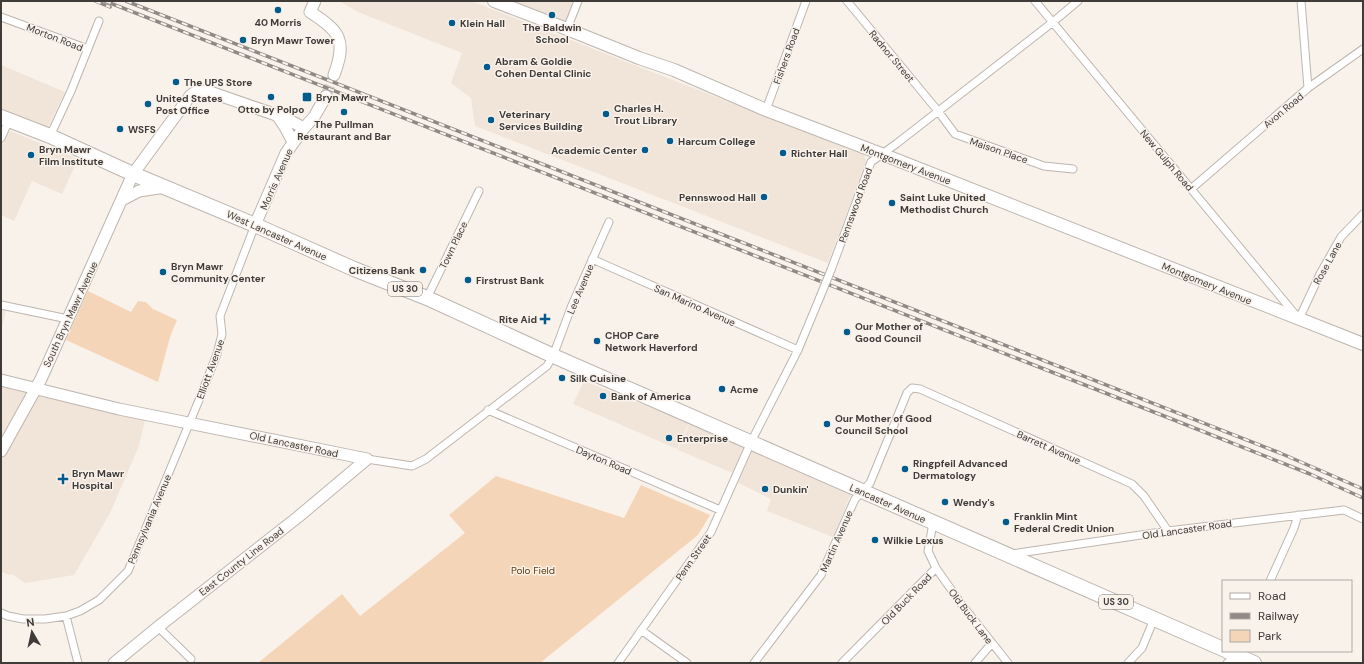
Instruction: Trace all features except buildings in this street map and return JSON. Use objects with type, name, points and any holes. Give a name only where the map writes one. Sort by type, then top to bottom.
[{"type":"highway","name":"West Lancaster Avenue","points":[[5,118],[50,136],[133,174],[255,225],[354,269],[426,298],[553,356]]},
{"type":"highway","name":"Lancaster Avenue","points":[[553,356],[1222,649]]},
{"type":"highway","points":[[1232,655],[1254,663]]},
{"type":"main road","name":"Montgomery Avenue","points":[[494,1],[639,58],[674,70],[766,110],[882,154],[1363,344]]},
{"type":"street","points":[[315,1],[310,12],[329,24],[340,42],[341,58],[334,75]]},
{"type":"street","points":[[567,29],[578,1]]},
{"type":"street","name":"Fishers Road","points":[[766,110],[806,1]]},
{"type":"street","name":"Radnor Street","points":[[846,1],[938,111]]},
{"type":"street","name":"New Gulph Road","points":[[1035,1],[1299,319]]},
{"type":"street","name":"Pennswood Road","points":[[751,442],[798,350],[831,270],[871,162],[1078,1]]},
{"type":"street","name":"Avon Road","points":[[1191,189],[1308,88],[1301,1]]},
{"type":"street","name":"Morton Road","points":[[1,17],[88,49],[50,136]]},
{"type":"street","points":[[88,49],[99,21]]},
{"type":"street","points":[[1308,88],[1363,49]]},
{"type":"street","name":"South Bryn Mawr Avenue","points":[[1,451],[36,388],[133,174],[190,96],[197,91],[202,90],[276,115]]},
{"type":"street","name":"Morris Avenue","points":[[255,225],[286,153],[304,128],[314,118],[326,96]]},
{"type":"street","name":"Maison Place","points":[[938,111],[955,134],[1044,166],[1073,169]]},
{"type":"street","points":[[276,115],[304,128]]},
{"type":"street","points":[[276,115],[285,126],[293,142]]},
{"type":"street","points":[[1,138],[5,118]]},
{"type":"street","points":[[122,200],[138,191],[165,187]]},
{"type":"street","name":"Town Place","points":[[426,298],[479,191]]},
{"type":"street","name":"Rose Lane","points":[[1299,319],[1320,274],[1341,237],[1363,214]]},
{"type":"street","name":"Lee Avenue","points":[[553,356],[572,305],[609,222]]},
{"type":"street","name":"Elliott Avenue","points":[[190,422],[221,341],[222,334],[220,316],[223,306],[255,225]]},
{"type":"street","name":"San Marino Avenue","points":[[592,259],[798,350]]},
{"type":"street","points":[[1,305],[68,319]]},
{"type":"street","name":"Old Lancaster Road","points":[[1,380],[119,409],[190,422],[367,459],[412,466],[426,459],[437,451],[488,410],[547,366],[553,356]]},
{"type":"street","name":"Martin Avenue","points":[[754,663],[821,575],[854,499],[870,483],[907,393],[912,388]]},
{"type":"street","name":"Barrett Avenue","points":[[912,388],[920,389],[1132,484],[1144,496],[1168,531]]},
{"type":"street","name":"Dayton Road","points":[[488,410],[720,510]]},
{"type":"street","name":"Pennsylvania Avenue","points":[[1,613],[23,619],[45,619],[66,616],[80,611],[99,600],[128,570],[190,422]]},
{"type":"street","name":"Penn Street","points":[[618,663],[710,532],[751,442]]},
{"type":"street","name":"East County Line Road","points":[[114,663],[158,626],[301,514],[367,459]]},
{"type":"street","name":"Old Lancaster Road","points":[[1009,555],[1168,531],[1344,510],[1363,519]]},
{"type":"street","points":[[1270,580],[1298,515]]},
{"type":"street","name":"Old Buck Road","points":[[842,663],[936,568],[928,551],[933,523]]},
{"type":"street","name":"Old Buck Lane","points":[[936,568],[962,605],[1008,663]]},
{"type":"street","points":[[66,616],[78,663]]},
{"type":"street","points":[[1128,663],[1142,648],[1154,619]]},
{"type":"street","points":[[158,626],[191,659]]},
{"type":"street","points":[[641,630],[687,663]]},
{"type":"street","points":[[975,663],[992,643]]},
{"type":"shaded area","name":"Harcum College","points":[[339,1],[471,1],[864,155],[866,162],[828,263],[475,126],[471,98],[451,83],[462,53],[358,12]]},
{"type":"shaded area","name":"The Baldwin School","points":[[494,1],[578,1],[567,29]]},
{"type":"shaded area","points":[[1,65],[65,92],[47,129],[1,111]]},
{"type":"shaded area","points":[[1,127],[78,159],[62,194],[32,181],[14,221],[1,215]]},
{"type":"shaded area","points":[[1,309],[6,310],[1,332]]},
{"type":"shaded area","points":[[584,381],[689,423],[677,449],[573,404]]},
{"type":"shaded area","name":"Bryn Mawr Hospital","points":[[1,386],[145,420],[139,446],[110,513],[74,575],[25,583],[12,574],[10,575],[1,572]]},
{"type":"shaded area","points":[[690,422],[851,494],[833,537],[767,511],[771,499],[737,482],[740,476],[678,450]]},
{"type":"green space","points":[[88,291],[131,312],[138,301],[146,302],[153,309],[177,320],[170,337],[158,382],[66,340]]},
{"type":"green space","name":"Polo Field","points":[[496,476],[624,518],[641,485],[710,515],[698,535],[540,663],[258,663],[342,594],[360,616],[465,533],[449,515]]},
{"type":"tunnel","points":[[326,96],[334,75]]},
{"type":"railway","points":[[95,1],[110,7]]},
{"type":"railway","points":[[105,1],[1164,416],[1310,474],[1363,498]]},
{"type":"railway","points":[[126,1],[1280,453],[1363,489]]},
{"type":"place","name":"40 Morris","points":[[278,10]]},
{"type":"place","name":"The Baldwin School","points":[[552,15]]},
{"type":"place","name":"Klein Hall","points":[[452,23]]},
{"type":"place","name":"Bryn Mawr Tower","points":[[243,40]]},
{"type":"place","name":"Abram & Goldie Cohen Dental Clinic","points":[[487,67]]},
{"type":"place","name":"The UPS Store","points":[[176,82]]},
{"type":"place","name":"Otto by Polpo","points":[[271,97]]},
{"type":"place","name":"Bryn Mawr","points":[[307,97]]},
{"type":"place","name":"United States Post Office","points":[[148,104]]},
{"type":"place","name":"The Pullman Restaurant and Bar","points":[[344,112]]},
{"type":"place","name":"Charles H. Trout Library","points":[[606,114]]},
{"type":"place","name":"Veterinary Services Building","points":[[491,120]]},
{"type":"place","name":"WSFS","points":[[120,129]]},
{"type":"place","name":"Harcum College","points":[[670,141]]},
{"type":"place","name":"Academic Center","points":[[645,150]]},
{"type":"place","name":"Richter Hall","points":[[783,153]]},
{"type":"place","name":"Bryn Mawr Film Institute","points":[[31,155]]},
{"type":"place","name":"Pennswood Hall","points":[[764,197]]},
{"type":"place","name":"Saint Luke United Methodist Church","points":[[892,203]]},
{"type":"place","name":"Citizens Bank","points":[[423,270]]},
{"type":"place","name":"Bryn Mawr Community Center","points":[[163,272]]},
{"type":"place","name":"Firstrust Bank","points":[[468,280]]},
{"type":"place","name":"Rite Aid","points":[[545,319]]},
{"type":"place","name":"Our Mother of Good Council","points":[[847,332]]},
{"type":"place","name":"CHOP Care Network Haverford","points":[[597,341]]},
{"type":"place","name":"Silk Cuisine","points":[[562,378]]},
{"type":"place","name":"Acme","points":[[722,389]]},
{"type":"place","name":"Bank of America","points":[[603,396]]},
{"type":"place","name":"Our Mother of Good Council School","points":[[827,424]]},
{"type":"place","name":"Enterprise","points":[[669,438]]},
{"type":"place","name":"Ringpfeil Advanced Dermatology","points":[[905,469]]},
{"type":"place","name":"Bryn Mawr Hospital","points":[[63,479]]},
{"type":"place","name":"Dunkin'","points":[[765,489]]},
{"type":"place","name":"Wendy's","points":[[945,502]]},
{"type":"place","name":"Franklin Mint Federal Credit Union","points":[[1006,522]]},
{"type":"place","name":"Wilkie Lexus","points":[[875,540]]}]
